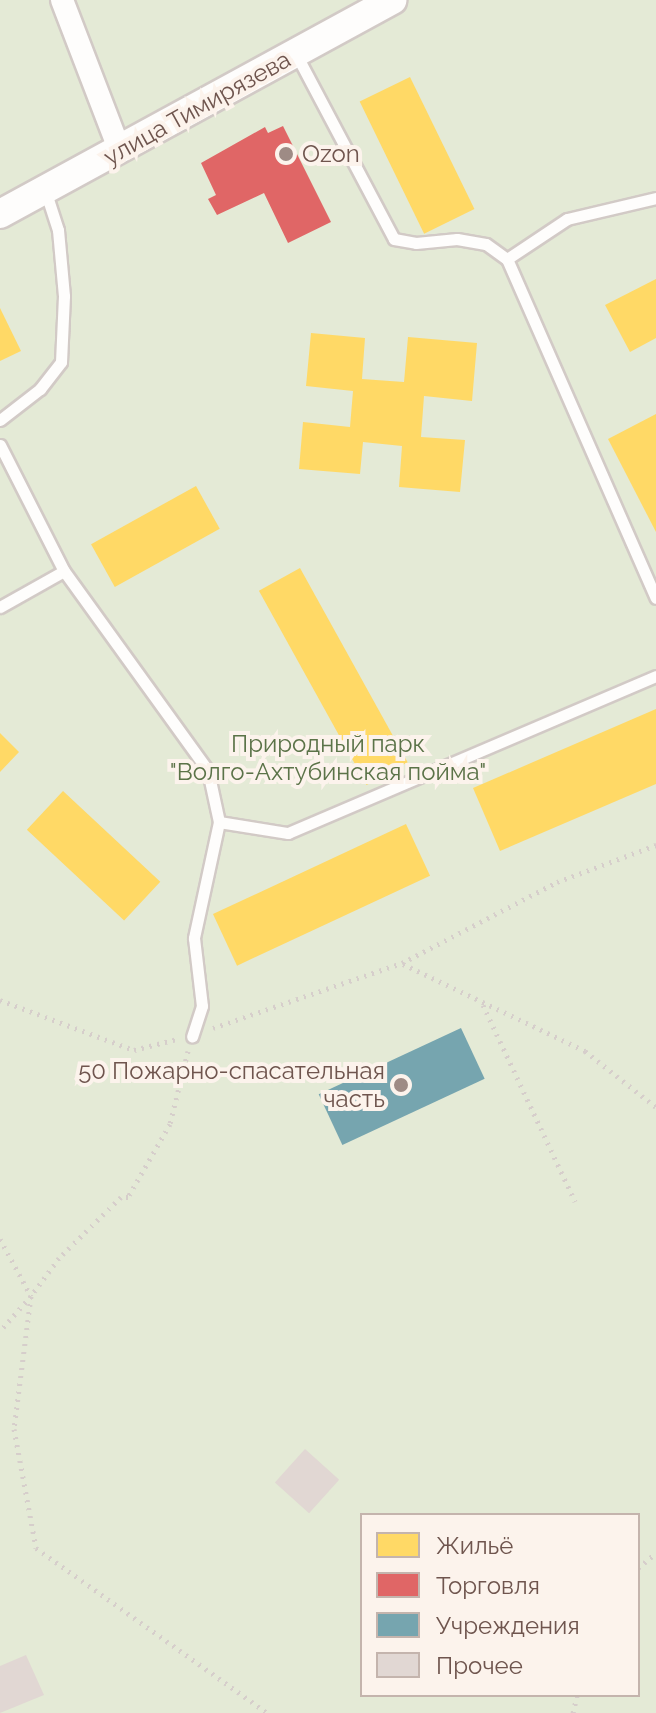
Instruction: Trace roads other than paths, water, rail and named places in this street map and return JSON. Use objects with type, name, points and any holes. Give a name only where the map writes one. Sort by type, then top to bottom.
[{"type":"street","points":[[62,0],[120,151]]},
{"type":"street","name":"улица Тимирязева","points":[[0,214],[393,0]]},
{"type":"lane","points":[[296,54],[394,239],[416,243],[457,239],[486,244],[507,259],[656,598]]},
{"type":"lane","points":[[0,420],[40,389],[61,362],[64,296],[58,230],[45,190]]},
{"type":"lane","points":[[507,259],[567,219],[656,198]]},
{"type":"lane","points":[[0,445],[64,571],[208,771],[219,822],[194,938],[202,1006],[192,1036]]},
{"type":"lane","points":[[0,607],[64,571]]},
{"type":"lane","points":[[219,822],[288,833],[656,676]]},
{"type":"place","name":"Ozon","points":[[286,154]]},
{"type":"place","name":"50 Пожарно-спасательная часть","points":[[401,1085]]},
{"type":"park label","name":"Природный парк \"Волго-Ахтубинская пойма\"","points":[[328,758]]}]
